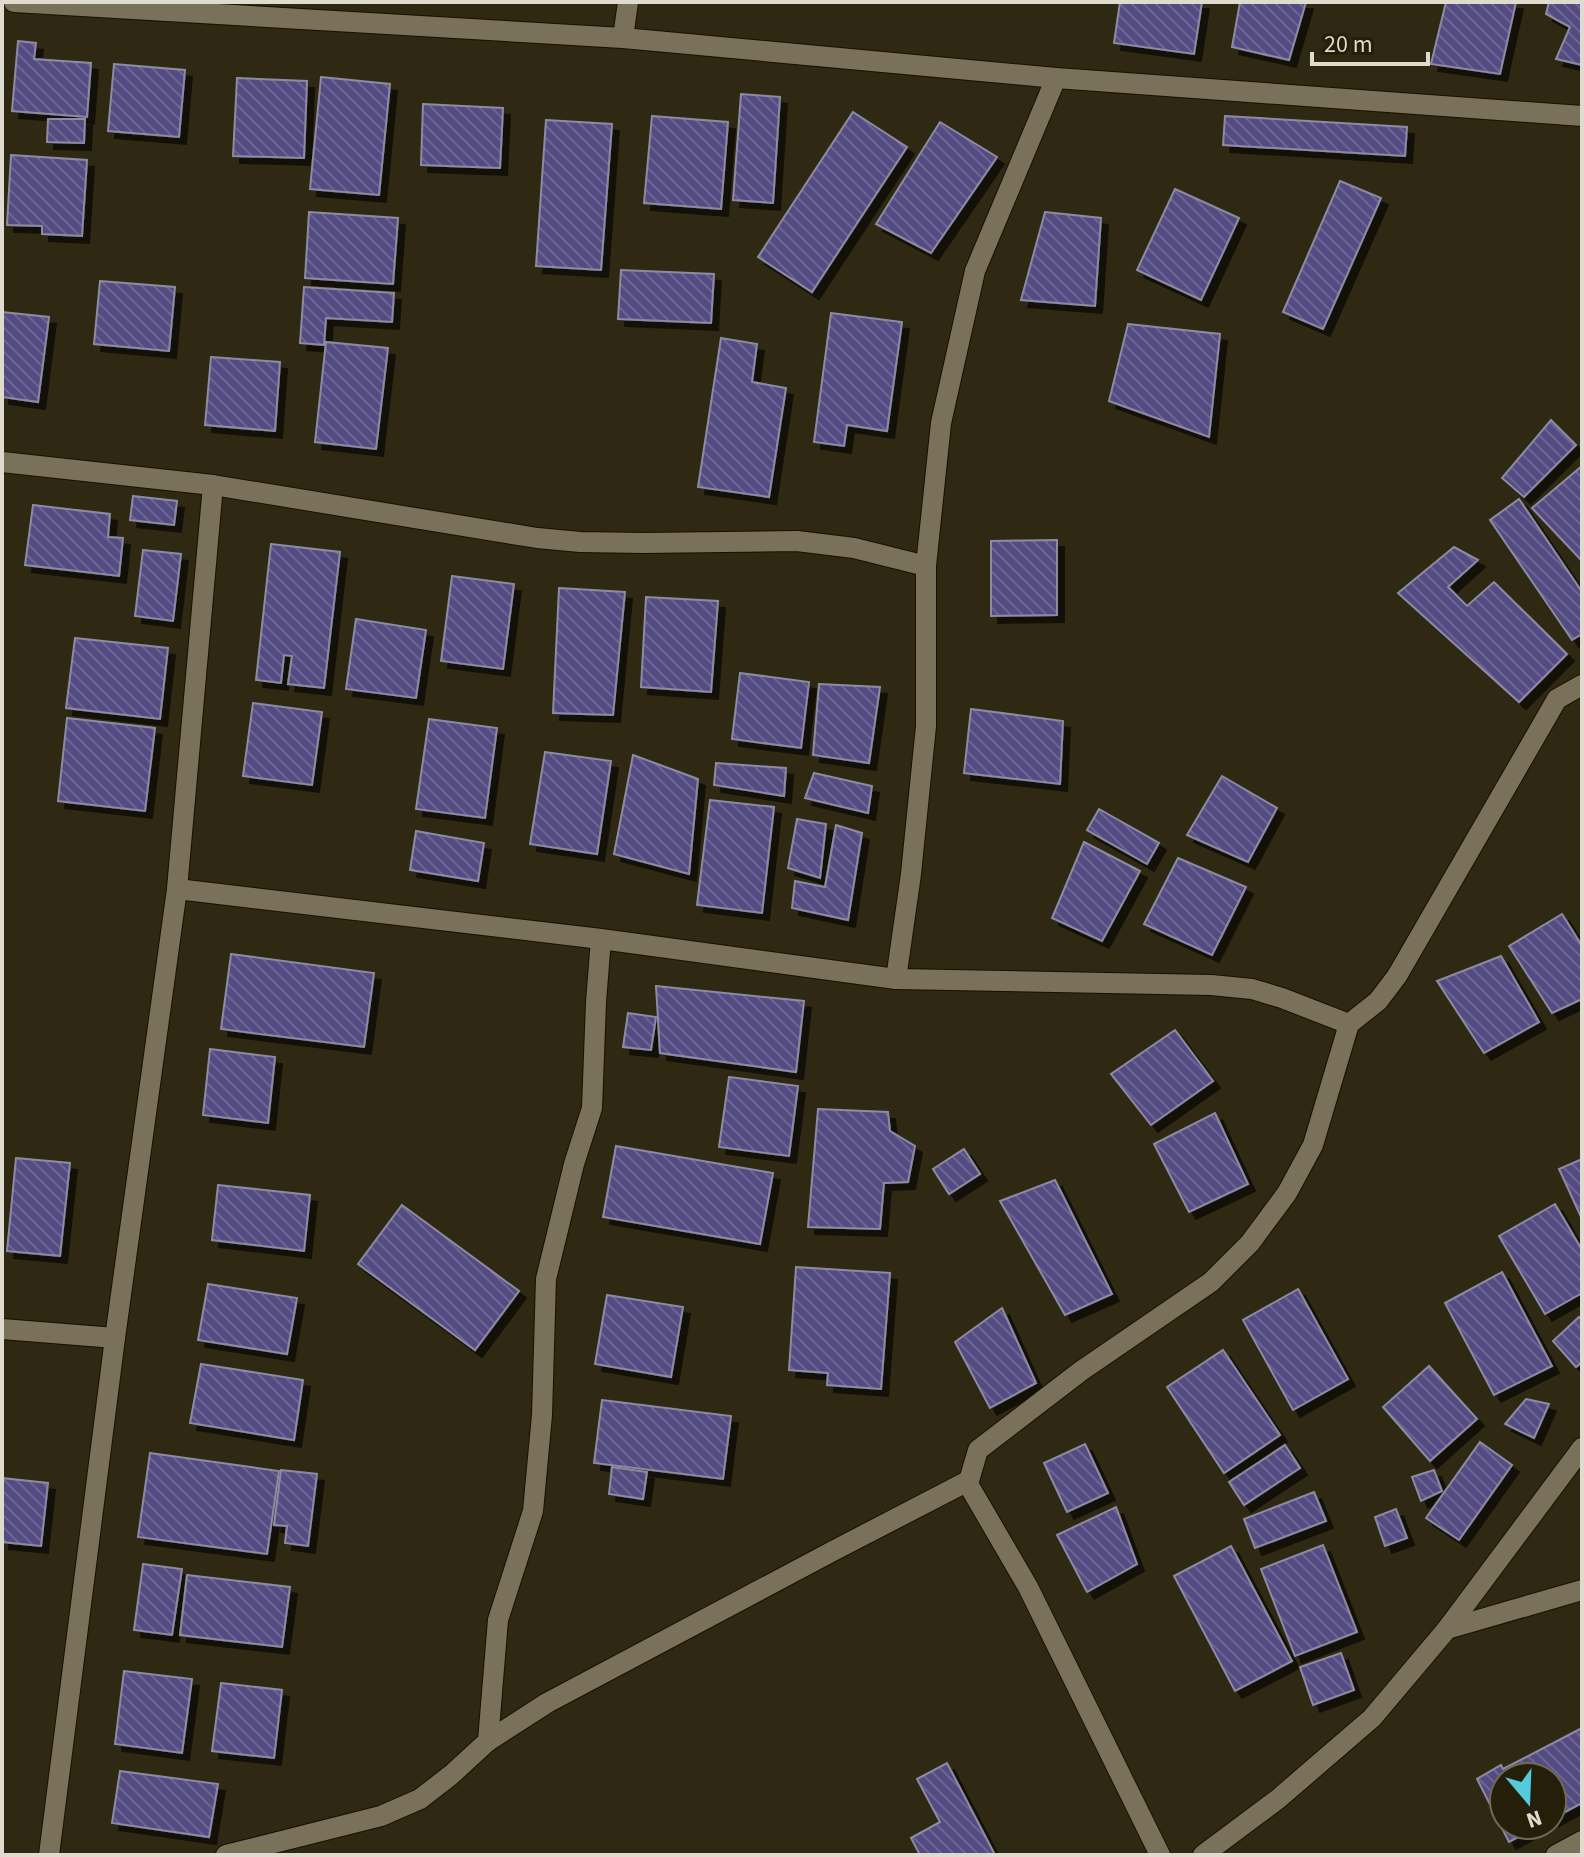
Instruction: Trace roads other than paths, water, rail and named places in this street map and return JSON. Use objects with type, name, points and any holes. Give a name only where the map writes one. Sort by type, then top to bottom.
[{"type":"street","points":[[14,2],[261,10],[623,38],[1056,78],[1582,116]]},
{"type":"street","points":[[623,38],[628,2]]},
{"type":"street","points":[[896,979],[911,874],[926,726],[926,566],[941,423],[975,271],[1056,78]]},
{"type":"street","points":[[2,462],[213,485],[537,538],[580,542],[797,541],[854,548],[926,566]]},
{"type":"street","points":[[49,1855],[115,1338],[177,889],[213,485]]},
{"type":"street","points":[[1160,1855],[1028,1587],[968,1484],[978,1450],[1081,1371],[1211,1282],[1250,1243],[1287,1193],[1313,1145],[1349,1024],[1378,1001],[1397,976],[1557,699],[1582,685]]},
{"type":"street","points":[[177,889],[601,939],[896,979],[1211,985],[1252,989],[1349,1024]]},
{"type":"street","points":[[488,1741],[498,1620],[533,1511],[542,1415],[546,1279],[574,1164],[592,1108],[601,939]]},
{"type":"street","points":[[2,1329],[115,1338]]},
{"type":"street","points":[[1203,1855],[1278,1799],[1372,1718],[1447,1629],[1582,1448]]},
{"type":"street","points":[[226,1855],[381,1816],[420,1799],[488,1741],[547,1703],[968,1481]]},
{"type":"street","points":[[1447,1629],[1582,1590]]},
{"type":"street","points":[[1556,1855],[1582,1841]]}]
